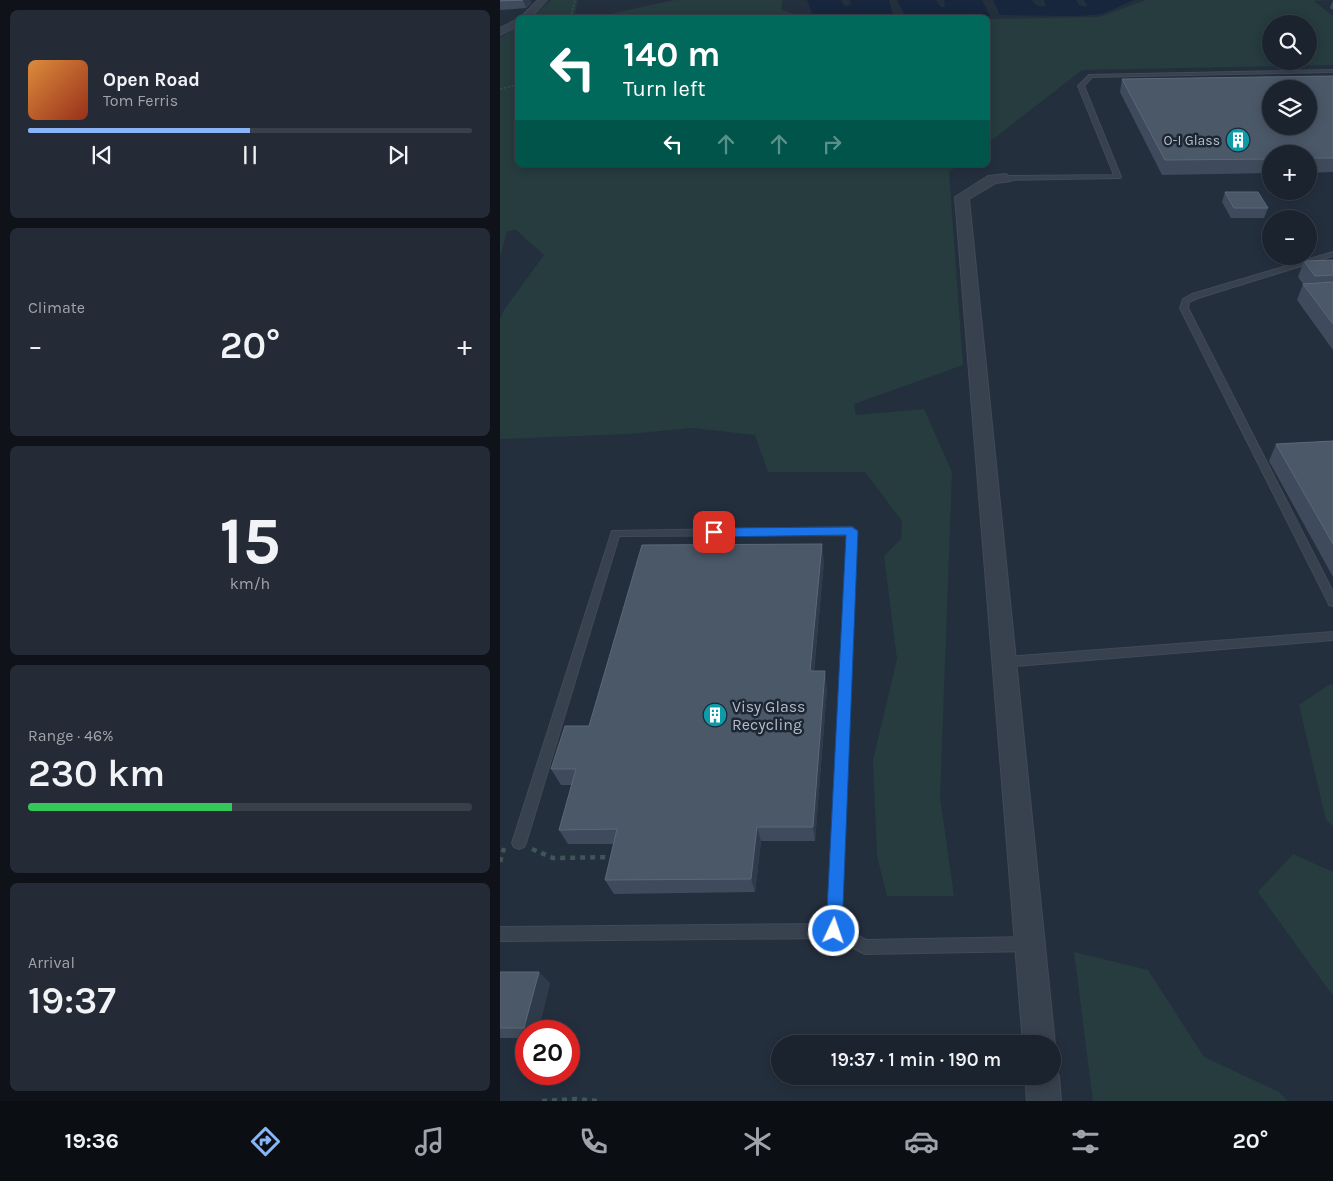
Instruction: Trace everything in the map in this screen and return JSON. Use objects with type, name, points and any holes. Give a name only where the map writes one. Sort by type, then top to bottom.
[{"type":"street","points":[[527,15],[543,0]]},
{"type":"street","points":[[500,32],[515,24]]},
{"type":"street","points":[[1006,178],[993,179],[962,195],[1038,1035]]},
{"type":"street","points":[[1043,1085],[1044,1101]]},
{"type":"lane","points":[[1006,178],[1118,177],[1081,86],[1091,76],[1333,71]]},
{"type":"lane","points":[[1333,254],[1195,296],[1186,301],[1184,308],[1333,602]]},
{"type":"lane","points":[[519,843],[616,533],[852,531],[834,931]]},
{"type":"lane","points":[[1005,662],[1333,636]]},
{"type":"lane","points":[[500,934],[834,931],[865,948],[1030,944]]},
{"type":"path","points":[[571,15],[575,0]]},
{"type":"path","points":[[500,89],[515,86]]},
{"type":"path","points":[[519,843],[553,858],[622,857]]},
{"type":"path","points":[[542,1101],[599,1101]]},
{"type":"green space","points":[[551,0],[578,0],[574,15],[534,15]]},
{"type":"green space","points":[[675,0],[783,0],[781,9],[794,15],[611,15]]},
{"type":"green space","points":[[1146,0],[1333,0],[1314,1],[1333,16],[1333,65],[1317,65],[1317,15],[1262,15],[1262,66],[1082,70],[990,141],[990,19],[1099,17]]},
{"type":"green space","points":[[515,28],[515,167],[955,167],[949,172],[963,365],[854,404],[856,415],[924,409],[952,472],[940,797],[954,896],[887,896],[877,856],[873,760],[897,659],[884,556],[901,539],[902,521],[865,472],[768,472],[755,435],[693,428],[628,434],[500,439],[500,319],[504,310],[544,255],[516,230],[507,231],[500,257],[500,38]]},
{"type":"green space","points":[[1330,684],[1333,685],[1333,826],[1326,820],[1299,705]]},
{"type":"green space","points":[[1293,854],[1333,872],[1333,996],[1258,892]]},
{"type":"green space","points":[[1074,952],[1148,970],[1204,1057],[1279,1092],[1288,1101],[1093,1101]]},
{"type":"water","points":[[807,0],[841,0],[846,6],[851,5],[850,0],[889,0],[893,15],[813,15]]},
{"type":"water","points":[[897,0],[936,0],[941,7],[945,7],[944,0],[982,0],[990,15],[904,15]]},
{"type":"water","points":[[993,0],[1032,0],[1041,7],[1046,6],[1044,0],[1076,0],[1079,5],[1085,7],[1087,5],[1084,0],[1134,0],[1102,14],[1079,16],[1000,15]]},
{"type":"building","name":"O-I Glass","points":[[1333,76],[1333,158],[1317,158],[1317,145],[1262,145],[1262,159],[1165,160],[1122,79]]},
{"type":"building","points":[[1225,192],[1258,192],[1268,208],[1234,208]]},
{"type":"building","points":[[1333,260],[1333,275],[1315,276],[1307,265],[1317,265],[1317,261]]},
{"type":"building","points":[[1333,282],[1333,324],[1303,284]]},
{"type":"building","points":[[1333,441],[1333,544],[1276,444]]},
{"type":"building","name":"Visy Glass Recycling","points":[[822,544],[810,671],[825,671],[813,827],[757,827],[751,879],[605,880],[617,829],[559,830],[576,769],[551,769],[565,726],[589,726],[642,545]]},
{"type":"building","points":[[500,972],[539,972],[526,1020],[515,1020],[515,1028],[500,1028]]},
{"type":"place","name":"O-I Glass","points":[[1238,140]]},
{"type":"place","name":"Visy Glass Recycling","points":[[715,715]]},
{"type":"route","points":[[714,532],[852,531],[834,931]]}]
